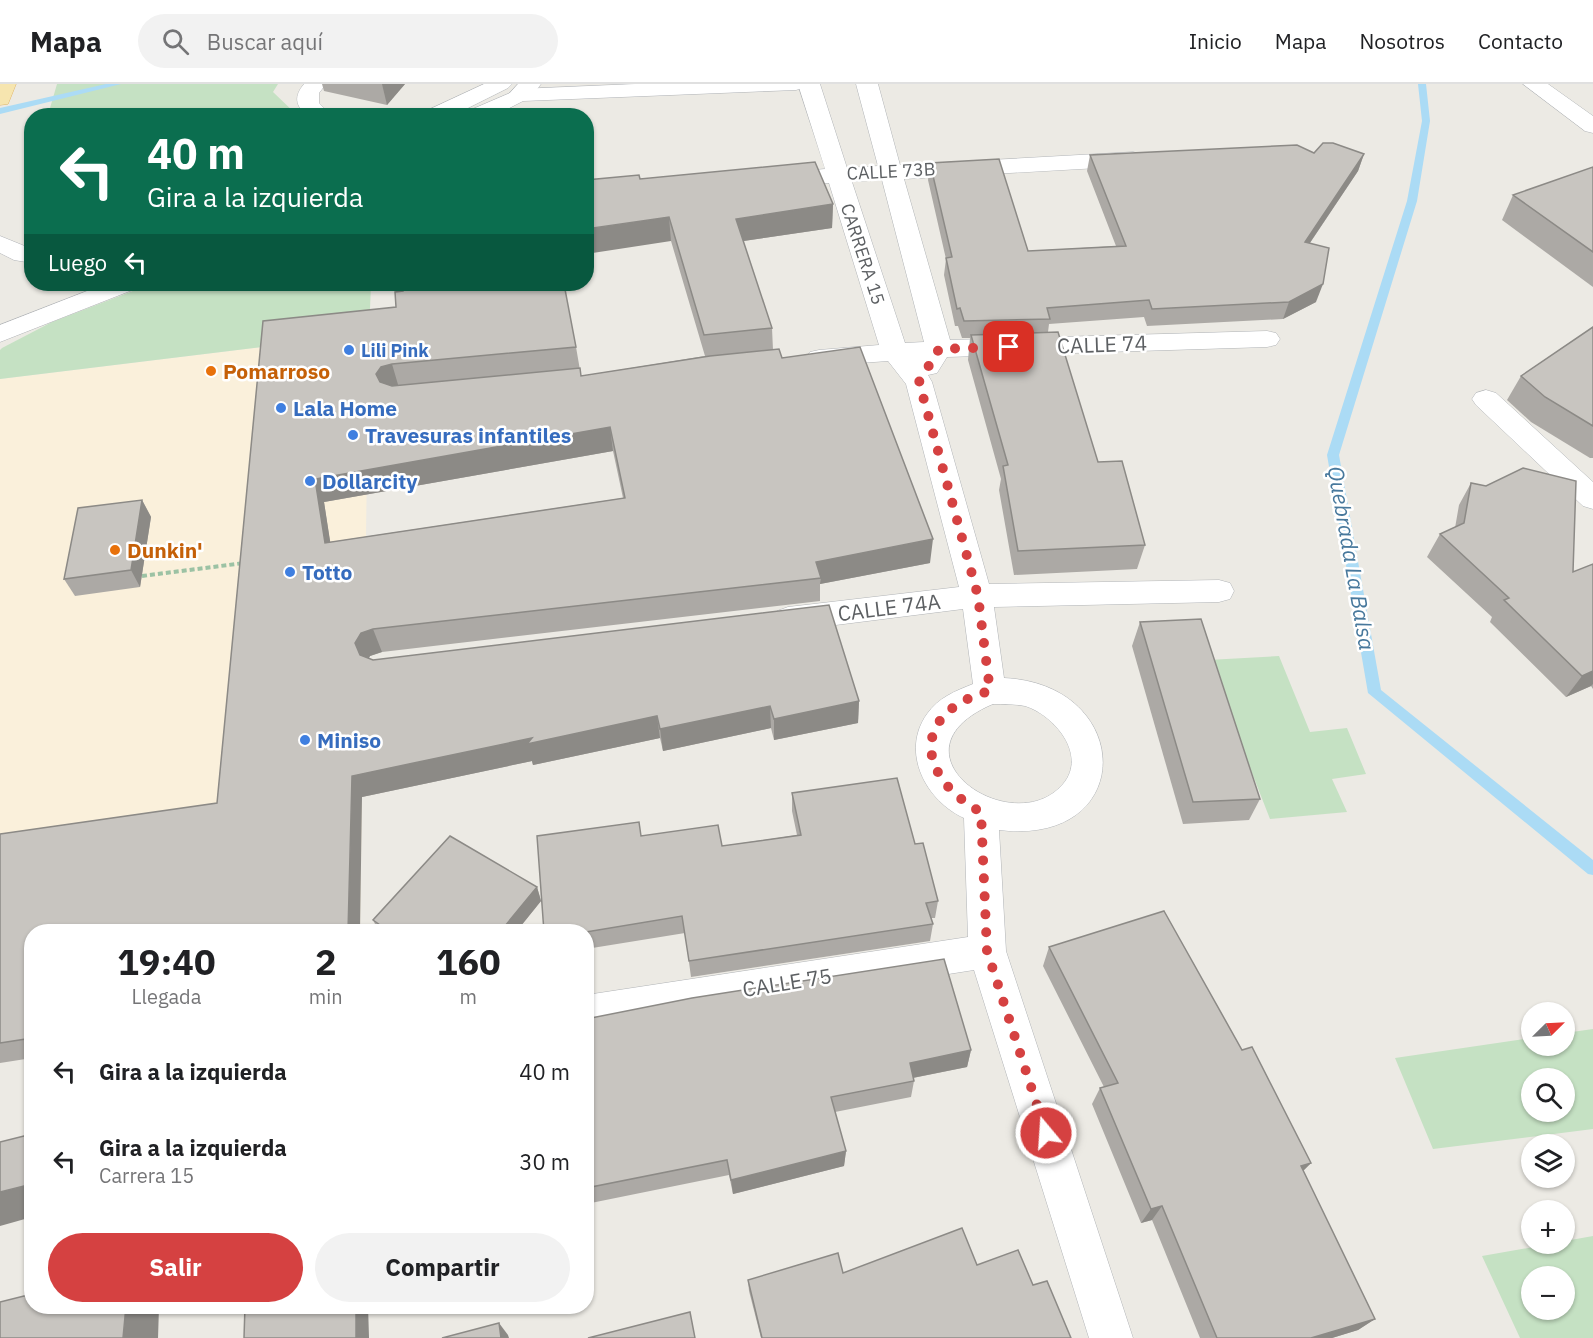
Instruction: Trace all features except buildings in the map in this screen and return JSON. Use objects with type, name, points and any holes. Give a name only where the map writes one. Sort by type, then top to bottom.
[{"type":"main road","points":[[0,99],[5,84]]},
{"type":"street","points":[[312,108],[308,105],[308,93],[315,84]]},
{"type":"street","points":[[458,108],[517,88],[796,84]]},
{"type":"street","name":"CARRERA 15","points":[[808,84],[894,351],[919,382],[978,596],[990,691]]},
{"type":"street","points":[[867,84],[939,349],[919,382]]},
{"type":"street","points":[[1534,84],[1593,126]]},
{"type":"street","points":[[488,108],[517,88]]},
{"type":"street","points":[[548,108],[579,88]]},
{"type":"street","name":"CALLE 73B","points":[[754,180],[1150,159]]},
{"type":"street","points":[[0,243],[24,255]]},
{"type":"street","points":[[0,334],[108,291]]},
{"type":"street","name":"CALLE 74","points":[[800,360],[894,351],[1267,339]]},
{"type":"street","points":[[1486,399],[1593,499]]},
{"type":"street","name":"CALLE 74A","points":[[763,622],[978,596],[1219,591]]},
{"type":"street","points":[[990,691],[1015,691],[1040,698],[1062,711],[1080,730],[1088,751],[1088,773],[1078,794],[1051,812],[1035,818],[1007,818],[981,812],[959,800],[942,783],[933,764],[931,743],[937,724],[950,708],[969,697],[990,691]]},
{"type":"street","points":[[981,812],[987,951],[1111,1338]]},
{"type":"street","name":"CALLE 75","points":[[594,1012],[987,951]]},
{"type":"path","points":[[142,576],[253,562]]},
{"type":"shaded area","points":[[369,334],[360,924],[24,924],[24,965],[0,1063],[0,379]]},
{"type":"green space","points":[[57,84],[278,84],[273,92],[290,108],[50,108]]},
{"type":"green space","points":[[133,291],[371,291],[369,334],[0,379],[0,350],[52,322]]},
{"type":"green space","points":[[1279,656],[1310,732],[1347,728],[1366,774],[1332,779],[1347,812],[1270,819],[1208,660]]},
{"type":"green space","points":[[1593,1029],[1593,1129],[1553,1134],[1521,1134],[1521,1138],[1433,1149],[1395,1058],[1521,1039],[1521,1056],[1575,1056],[1575,1032]]},
{"type":"green space","points":[[1593,1236],[1593,1338],[1520,1338],[1482,1256],[1521,1249],[1521,1254],[1575,1254],[1575,1239]]},
{"type":"waterway","points":[[0,111],[117,84]]},
{"type":"waterway","name":"Quebrada La Balsa","points":[[1422,84],[1426,121],[1412,201],[1333,455],[1375,693],[1593,869]]},
{"type":"place","name":"Lili Pink","points":[[349,350]]},
{"type":"place","name":"Pomarroso","points":[[211,371]]},
{"type":"place","name":"Lala Home","points":[[281,408]]},
{"type":"place","name":"Travesuras infantiles","points":[[353,435]]},
{"type":"place","name":"Dollarcity","points":[[310,481]]},
{"type":"place","name":"Dunkin'","points":[[115,550]]},
{"type":"place","name":"Totto","points":[[290,572]]},
{"type":"place","name":"Miniso","points":[[305,740]]},
{"type":"route","points":[[1009,347],[939,349],[919,382],[978,596],[990,691],[969,697],[950,708],[937,724],[931,743],[933,764],[942,783],[959,800],[981,812],[987,951],[1046,1133]]}]
